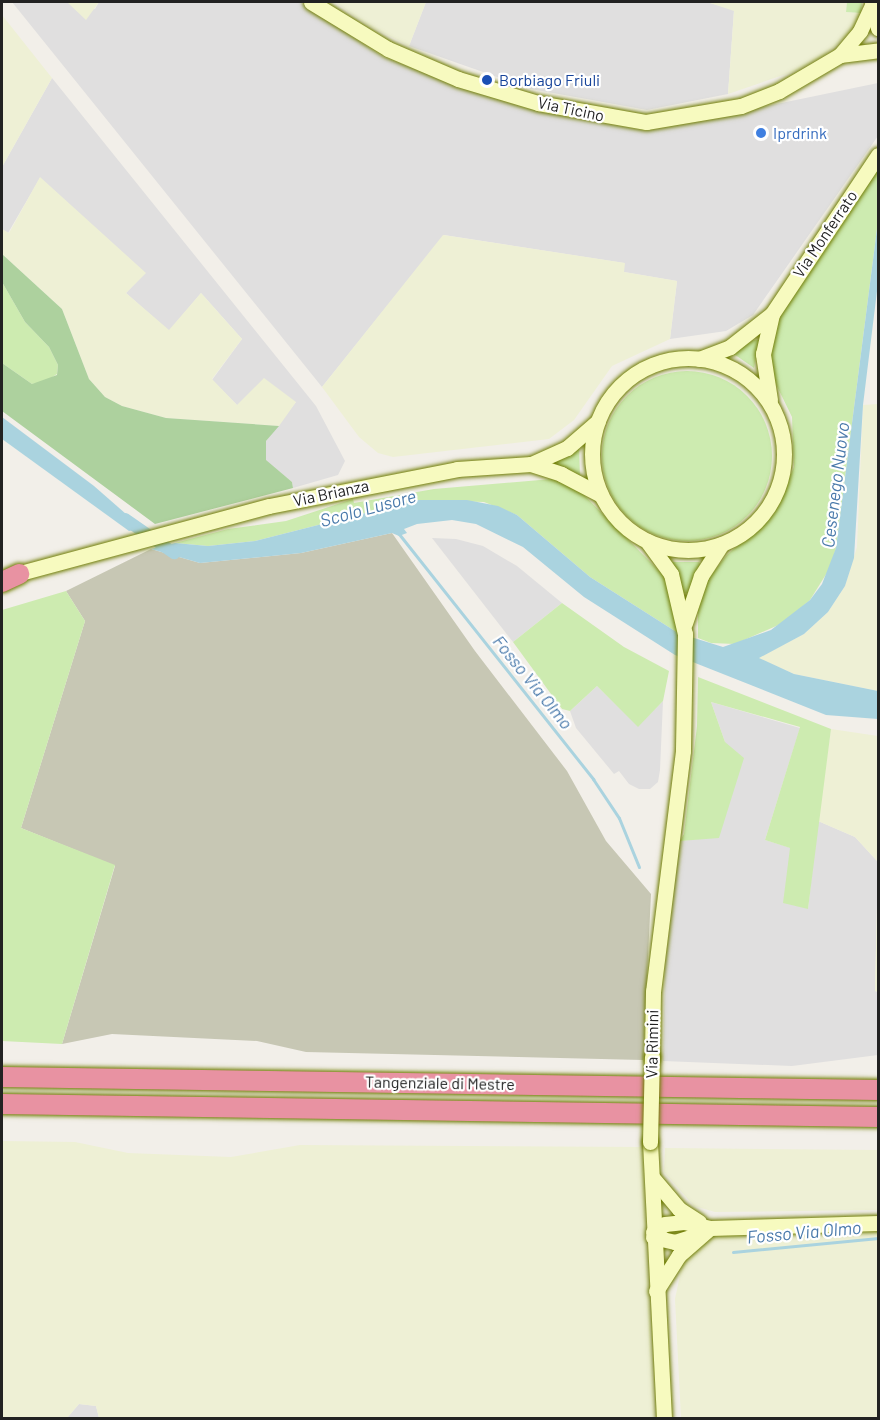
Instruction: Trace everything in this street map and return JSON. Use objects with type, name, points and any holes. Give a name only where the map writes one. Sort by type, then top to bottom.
[{"type":"highway","points":[[2,1066],[68,1070],[92,1078]]},
{"type":"highway","name":"Tangenziale di Mestre","points":[[2,1077],[879,1090]]},
{"type":"highway","name":"Tangenziale di Mestre","points":[[2,1104],[879,1117]]},
{"type":"main road","name":"Via Ticino","points":[[311,2],[388,49],[458,79],[538,103],[630,121],[669,120],[745,105],[840,55],[879,50]]},
{"type":"main road","name":"Via Ticino","points":[[840,55],[860,31],[873,3]]},
{"type":"main road","points":[[873,3],[879,28]]},
{"type":"main road","name":"Via Monferrato","points":[[699,359],[730,347],[772,314],[879,155]]},
{"type":"main road","name":"Via Monferrato","points":[[771,406],[763,371],[772,314]]},
{"type":"main road","points":[[680,359],[699,359],[737,372],[758,388],[771,406],[783,438],[782,476],[773,498],[759,519],[722,544],[701,576],[685,629],[671,574],[647,541],[621,523],[601,495],[592,453],[598,421],[617,389],[645,369],[680,359]]},
{"type":"main road","name":"Via Brianza","points":[[7,578],[121,544],[402,478],[531,464],[567,448],[598,421]]},
{"type":"main road","name":"Via Brianza","points":[[531,464],[561,474],[601,495]]},
{"type":"main road","points":[[647,541],[683,550],[722,544]]},
{"type":"main road","name":"Via Rimini","points":[[664,1419],[653,1235],[650,1142],[652,1057],[656,970],[678,806],[685,629]]},
{"type":"main road","points":[[652,1177],[679,1209],[710,1228]]},
{"type":"main road","points":[[653,1235],[676,1222],[710,1228],[879,1223]]},
{"type":"main road","points":[[657,1291],[679,1255],[710,1228]]},
{"type":"shaded area","points":[[12,2],[67,2],[95,9],[99,2],[300,2],[383,57],[454,84],[525,108],[646,131],[878,83],[878,136],[753,315],[726,331],[670,339],[677,281],[624,272],[624,263],[444,235],[322,387]]},
{"type":"shaded area","points":[[67,2],[99,2],[86,20]]},
{"type":"shaded area","points":[[335,2],[426,2],[409,46],[368,25]]},
{"type":"shaded area","points":[[426,2],[707,2],[734,10],[728,94],[647,110],[531,89],[409,46]]},
{"type":"shaded area","points":[[707,2],[847,2],[846,12],[861,13],[853,30],[823,56],[795,71],[728,94],[734,11]]},
{"type":"shaded area","points":[[2,15],[52,78],[2,167]]},
{"type":"shaded area","points":[[52,78],[316,406],[345,461],[338,475],[293,488],[292,482],[266,461],[266,441],[296,402],[237,405],[212,380],[242,339],[201,293],[169,331],[126,293],[145,273],[40,178],[8,233],[2,229],[2,167]]},
{"type":"shaded area","points":[[40,177],[146,273],[126,293],[169,330],[201,293],[242,339],[212,379],[237,405],[264,378],[296,402],[279,426],[166,418],[122,406],[105,397],[89,379],[62,309],[2,254],[2,229],[9,233]]},
{"type":"shaded area","points":[[443,235],[625,263],[624,272],[677,281],[670,339],[612,366],[574,420],[549,439],[393,457],[378,453],[359,437],[322,387]]},
{"type":"shaded area","points":[[878,404],[878,691],[794,674],[758,658],[804,634],[828,612],[845,586],[857,547],[863,405]]},
{"type":"shaded area","points":[[392,533],[475,651],[567,771],[606,841],[651,894],[643,1060],[306,1052],[257,1041],[112,1034],[62,1044],[115,866],[21,828],[85,621],[66,591],[151,549],[200,563],[301,553]]},
{"type":"shaded area","points":[[432,538],[456,539],[483,546],[517,566],[562,603],[513,642]]},
{"type":"shaded area","points":[[597,686],[638,726],[663,701],[660,770],[658,782],[650,789],[639,789],[629,784],[619,771],[614,774],[576,728],[570,711]]},
{"type":"shaded area","points":[[711,702],[800,728],[765,840],[791,848],[808,909],[818,821],[855,837],[878,862],[875,991],[878,992],[878,1055],[792,1066],[663,1061],[665,966],[680,841],[716,837],[725,742]]},
{"type":"shaded area","points":[[831,729],[878,736],[878,862],[855,837],[818,821]]},
{"type":"shaded area","points":[[878,862],[878,992],[875,991]]},
{"type":"shaded area","points":[[2,1141],[75,1142],[128,1153],[231,1157],[300,1145],[642,1147],[654,1418],[99,1418],[96,1406],[79,1404],[67,1418],[2,1418]]},
{"type":"shaded area","points":[[665,1148],[878,1150],[878,1210],[715,1212],[694,1206],[664,1172]]},
{"type":"shaded area","points":[[878,1230],[878,1418],[681,1418],[675,1299],[683,1261],[717,1232]]},
{"type":"shaded area","points":[[79,1404],[96,1406],[99,1418],[67,1418]]},
{"type":"green space","points":[[847,2],[862,2],[861,13],[846,12]]},
{"type":"green space","points":[[878,170],[878,221],[836,548],[830,568],[810,600],[783,623],[735,644],[711,643],[698,638],[698,602],[704,584],[727,555],[774,514],[794,467],[792,417],[773,378],[770,356],[776,322],[869,178]]},
{"type":"green space","points":[[2,254],[62,309],[89,379],[105,397],[122,406],[166,418],[279,426],[266,441],[266,460],[292,482],[293,488],[155,524],[2,411],[2,363],[32,384],[57,375],[58,365],[49,347],[25,322],[2,282]]},
{"type":"green space","points":[[2,282],[25,322],[49,347],[58,365],[57,374],[45,382],[32,384],[2,363]]},
{"type":"green space","points":[[754,340],[759,340],[754,368],[731,352]]},
{"type":"green space","points":[[687,371],[704,372],[720,377],[747,396],[766,423],[771,439],[771,473],[766,489],[747,516],[720,535],[704,540],[687,541],[670,540],[654,535],[627,516],[608,489],[603,473],[602,456],[603,439],[608,423],[627,396],[654,377],[670,372]]},
{"type":"green space","points":[[579,446],[580,477],[551,465],[552,463]]},
{"type":"green space","points":[[552,479],[579,490],[663,575],[670,588],[678,633],[590,577],[517,515],[484,502],[417,500],[255,541],[208,546],[175,543],[228,529],[286,521],[353,499],[354,503],[434,489]]},
{"type":"green space","points":[[673,562],[699,562],[701,566],[688,593],[683,593],[671,565]]},
{"type":"green space","points":[[66,591],[85,621],[21,828],[115,865],[62,1044],[2,1041],[2,610]]},
{"type":"green space","points":[[562,603],[624,647],[669,671],[663,701],[638,727],[597,686],[570,711],[562,709],[513,642]]},
{"type":"green space","points":[[698,677],[831,729],[808,909],[783,903],[790,848],[765,840],[800,727],[711,702],[725,742],[744,758],[719,838],[680,841],[684,834],[697,726]]},
{"type":"water","points":[[878,221],[878,283],[863,405],[854,558],[845,586],[828,612],[804,634],[759,658],[794,674],[878,691],[878,719],[826,715],[675,655],[584,597],[523,547],[476,524],[452,520],[417,524],[404,529],[407,533],[399,536],[392,533],[301,553],[200,563],[151,549],[175,543],[208,546],[255,541],[417,500],[467,500],[498,506],[517,515],[590,577],[678,633],[723,647],[771,630],[810,600],[822,584],[836,548]]},
{"type":"water","points":[[2,417],[94,486],[142,528],[129,531],[2,439]]},
{"type":"waterway","name":"Scolo Lusore","points":[[125,519],[174,553]]},
{"type":"waterway","name":"Fosso Via Olmo","points":[[399,534],[593,779],[619,818],[639,867]]},
{"type":"waterway","name":"Fosso Via Olmo","points":[[733,1252],[878,1238]]},
{"type":"place","name":"Borbiago Friuli","points":[[487,80]]},
{"type":"place","name":"Iprdrink","points":[[761,133]]},
{"type":"water label","name":"Cesenego Nuovo","points":[[835,485]]}]
